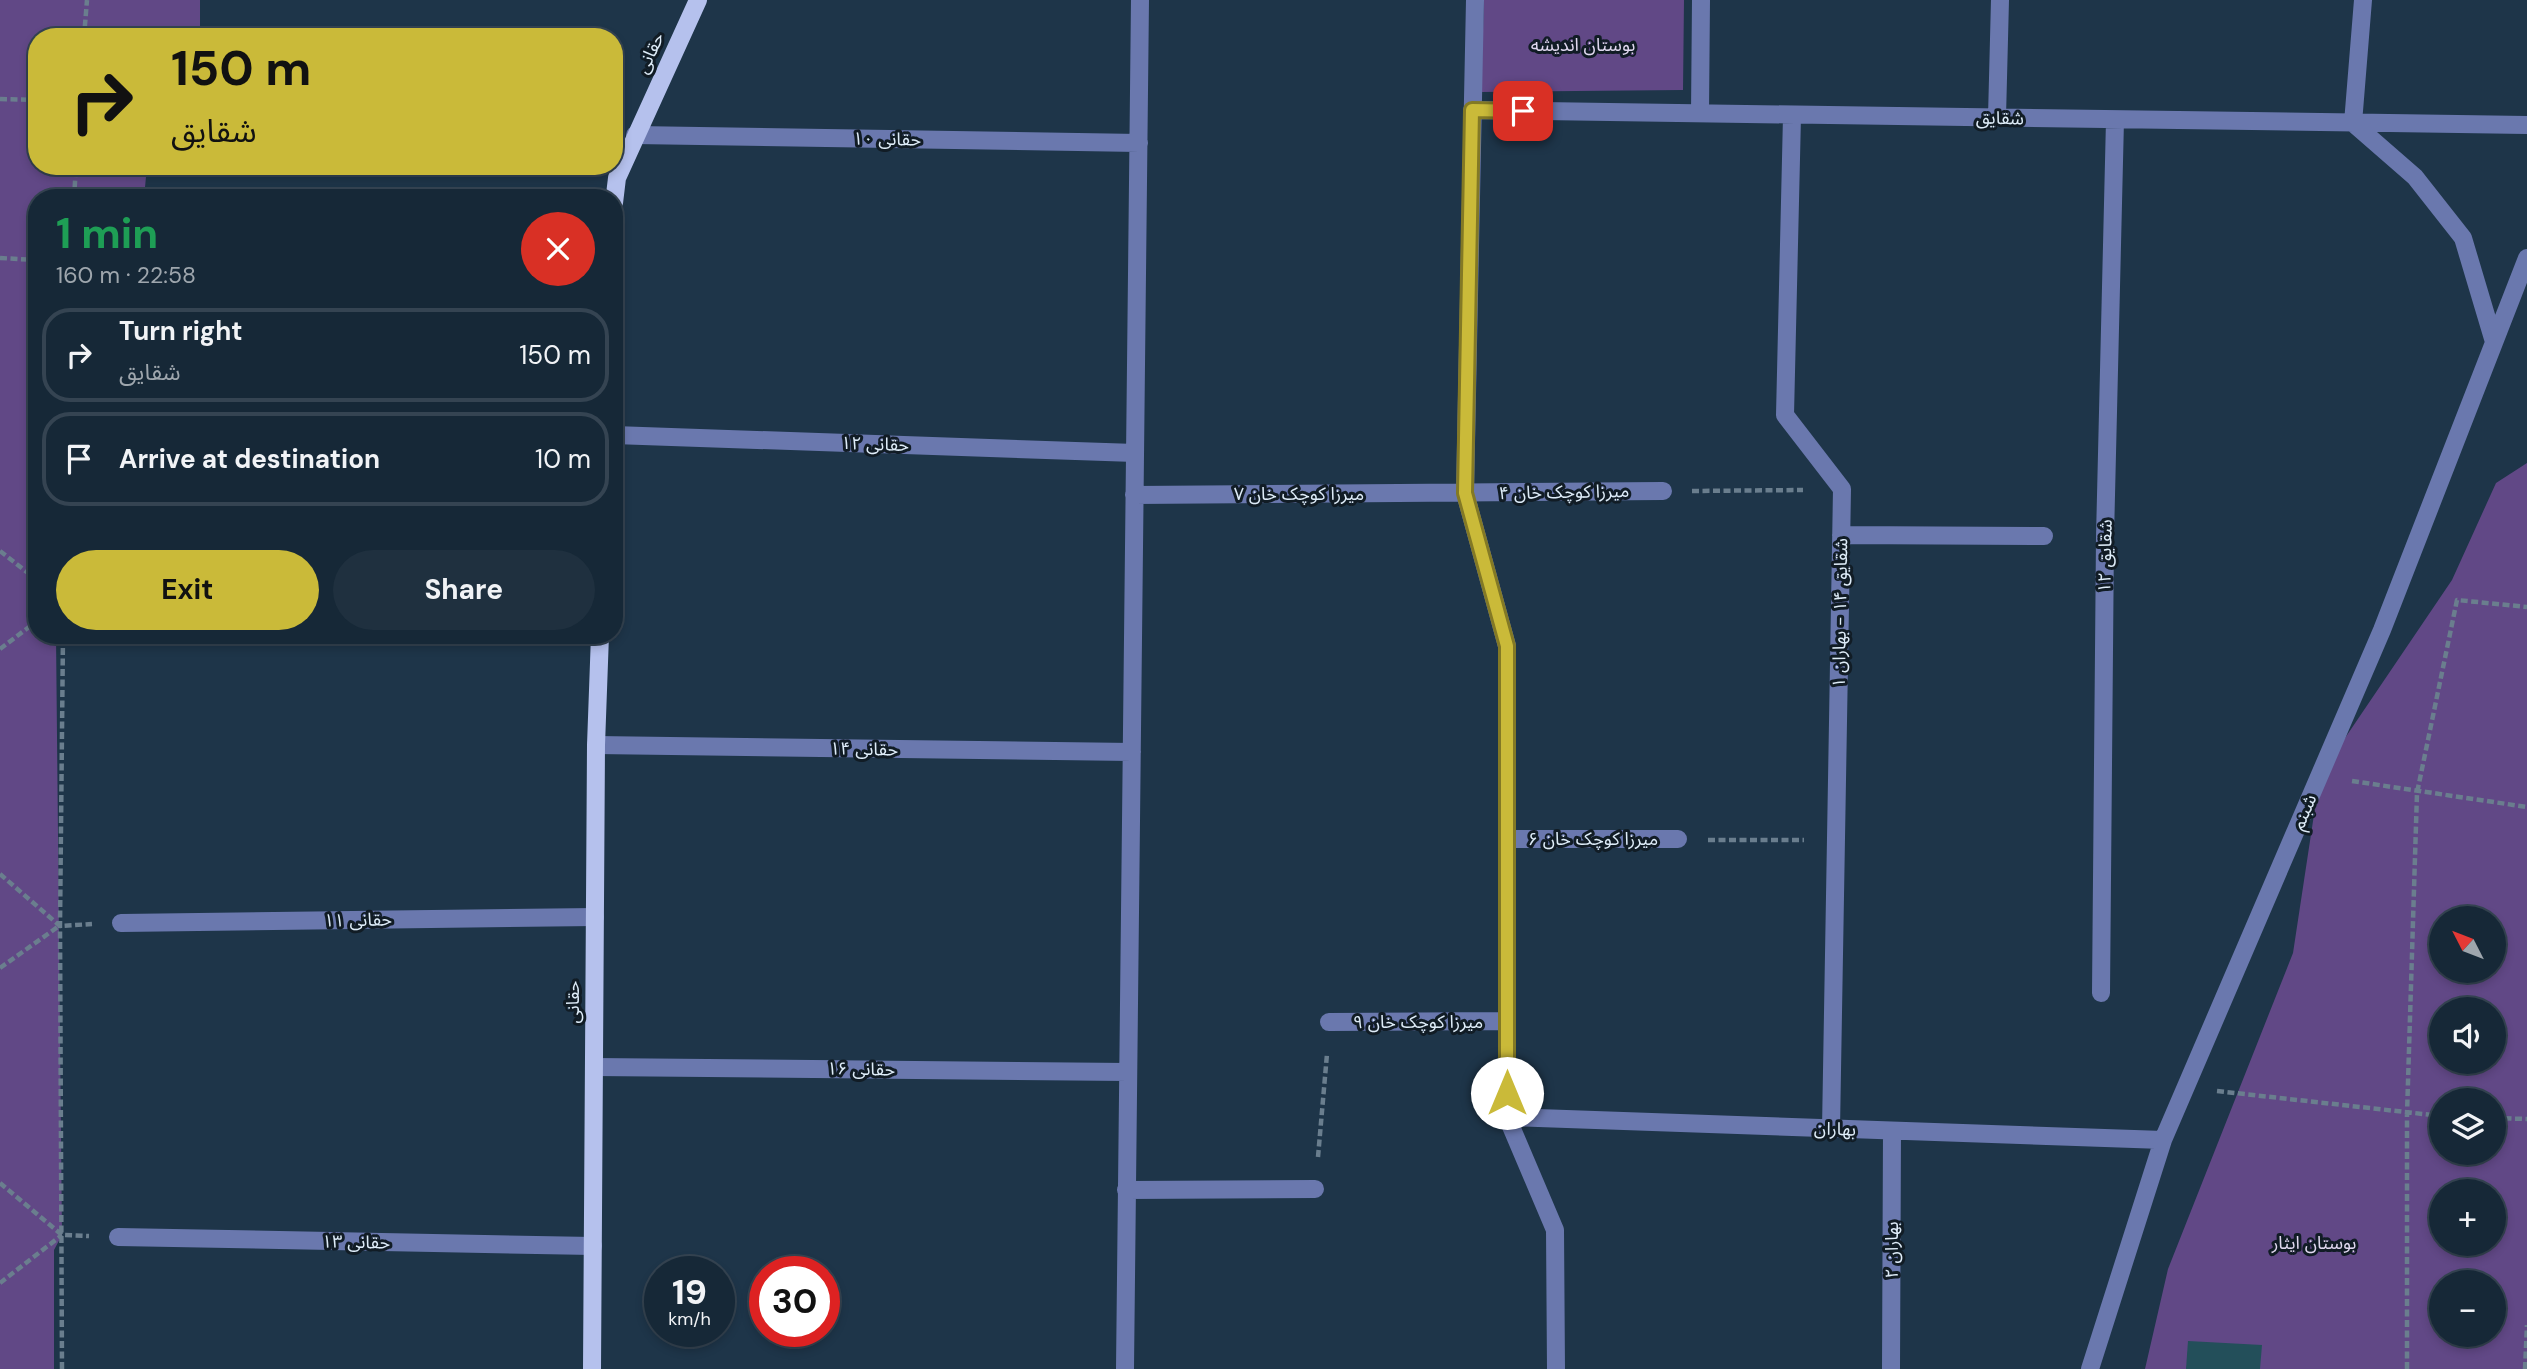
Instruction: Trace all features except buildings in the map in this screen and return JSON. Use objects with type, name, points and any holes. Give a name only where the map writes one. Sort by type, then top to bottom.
[{"type":"main road","name":"حقانی","points":[[623,164],[698,0]]},
{"type":"main road","name":"حقانی","points":[[593,1369],[596,745],[600,644]]},
{"type":"street","points":[[1125,1369],[1140,0]]},
{"type":"street","points":[[1475,0],[1465,493],[1507,646],[1507,1117],[1555,1230],[1556,1369]]},
{"type":"street","points":[[1700,113],[1701,0]]},
{"type":"street","points":[[1997,117],[2000,0]]},
{"type":"street","points":[[2363,0],[2353,123],[2415,177],[2463,238],[2494,342]]},
{"type":"street","name":"شقایق","points":[[1472,110],[2527,125]]},
{"type":"street","points":[[1792,116],[1785,415],[1842,489]]},
{"type":"street","name":"شقایق ۱۲","points":[[2101,993],[2105,537],[2115,120]]},
{"type":"street","name":"حقانی ۱۰","points":[[635,135],[1139,143]]},
{"type":"street","name":"شبنم","points":[[2090,1369],[2163,1140],[2382,630],[2527,258]]},
{"type":"street","name":"حقانی ۱۲","points":[[623,435],[1135,453]]},
{"type":"street","name":"شقایق ۱۴ - بهاران ۱","points":[[1832,1129],[1842,489]]},
{"type":"street","name":"میرزا کوچک خان ۴","points":[[1465,493],[1663,491]]},
{"type":"street","name":"میرزا کوچک خان ۷","points":[[1135,495],[1465,493]]},
{"type":"street","points":[[1841,536],[2044,536]]},
{"type":"street","name":"حقانی ۱۴","points":[[596,745],[1132,752]]},
{"type":"street","name":"میرزا کوچک خان ۶","points":[[1508,839],[1678,839]]},
{"type":"street","name":"حقانی ۱۱","points":[[121,923],[595,917]]},
{"type":"street","name":"میرزا کوچک خان ۹","points":[[1329,1022],[1507,1021]]},
{"type":"street","name":"حقانی ۱۶","points":[[594,1067],[1128,1072]]},
{"type":"street","name":"بهاران","points":[[1507,1117],[2163,1140]]},
{"type":"street","name":"بهاران ۲","points":[[1891,1369],[1892,1131]]},
{"type":"street","points":[[1126,1190],[1315,1189]]},
{"type":"street","name":"حقانی ۱۳","points":[[118,1237],[593,1247]]},
{"type":"path","points":[[85,28],[87,0]]},
{"type":"path","points":[[0,99],[28,100]]},
{"type":"path","points":[[0,258],[28,260]]},
{"type":"path","points":[[1663,491],[1842,489]]},
{"type":"path","points":[[0,551],[28,573]]},
{"type":"path","points":[[2407,1369],[2407,1114],[2417,793],[2457,600],[2527,607]]},
{"type":"path","points":[[0,649],[28,628]]},
{"type":"path","points":[[62,1369],[60,926],[63,644]]},
{"type":"path","points":[[2320,775],[2417,793],[2527,807]]},
{"type":"path","points":[[1678,839],[1836,841]]},
{"type":"path","points":[[0,874],[60,926]]},
{"type":"path","points":[[0,968],[60,926],[121,923]]},
{"type":"path","points":[[1315,1189],[1329,1022]]},
{"type":"path","points":[[2185,1088],[2429,1115]]},
{"type":"path","points":[[2506,1118],[2527,1119]]},
{"type":"path","points":[[0,1183],[62,1235],[118,1237]]},
{"type":"path","points":[[0,1283],[62,1235]]},
{"type":"path","points":[[2525,1369],[2527,1325]]},
{"type":"green space","points":[[0,0],[200,0],[200,28],[28,28],[28,175],[146,175],[145,189],[28,189],[28,644],[56,644],[62,1235],[54,1250],[54,1369],[0,1369]]},
{"type":"green space","name":"بوستان اندیشه","points":[[1484,0],[1684,0],[1683,90],[1481,92]]},
{"type":"green space","name":"بوستان ایثار","points":[[2527,463],[2527,1369],[2145,1369],[2168,1269],[2293,953],[2320,775],[2452,580],[2496,483]]},
{"type":"route","points":[[1507,1093],[1507,646],[1465,493],[1472,110],[1523,111]]}]
